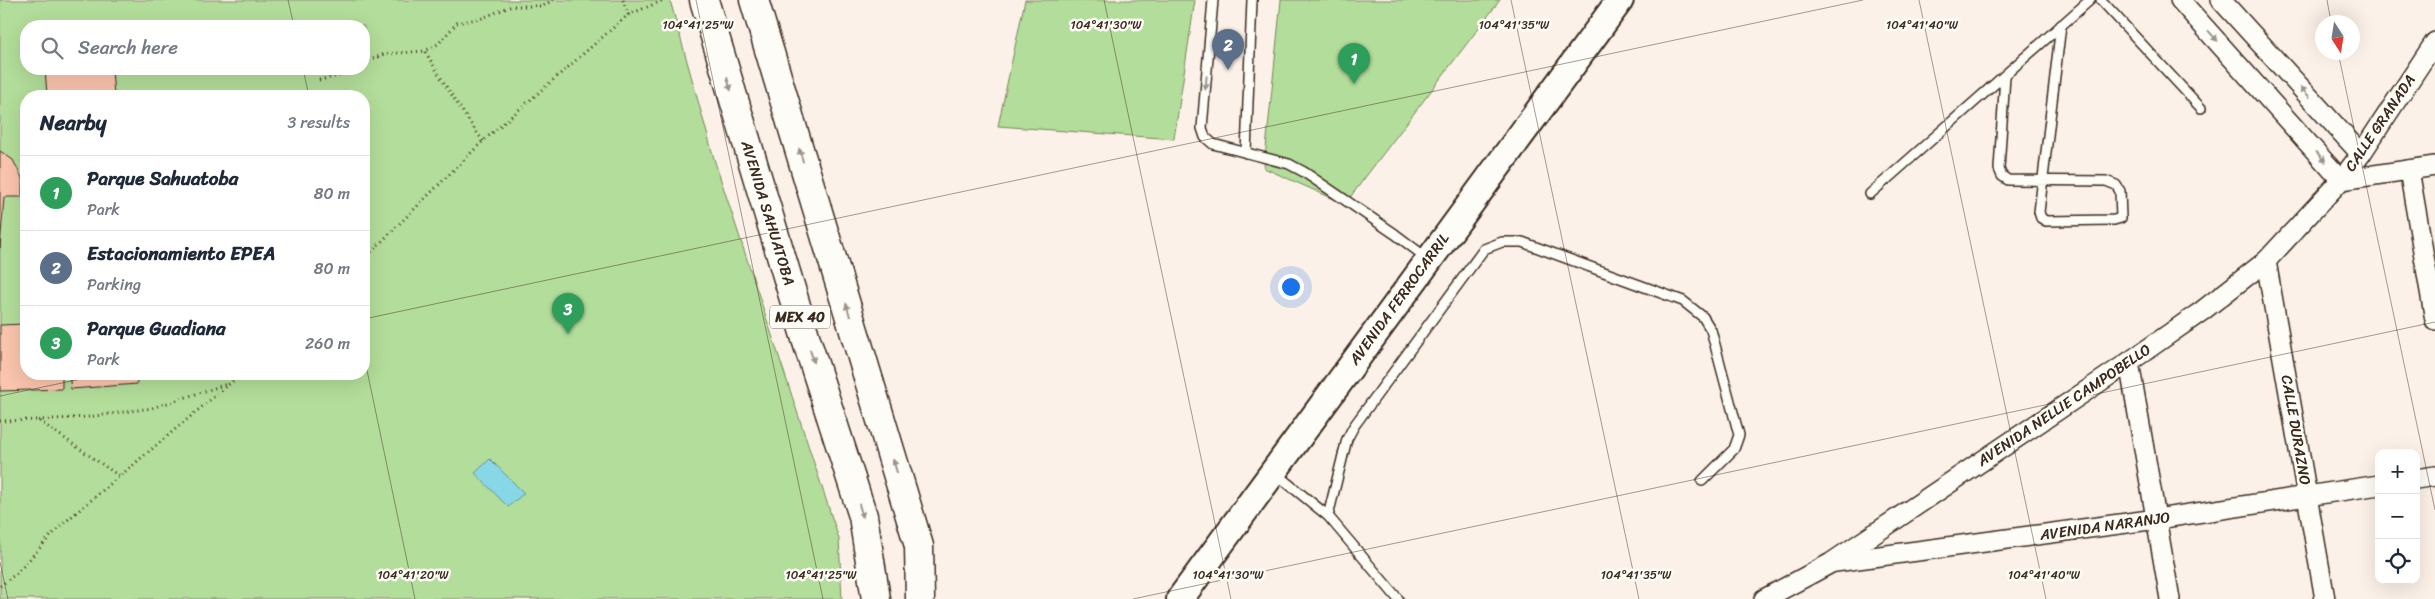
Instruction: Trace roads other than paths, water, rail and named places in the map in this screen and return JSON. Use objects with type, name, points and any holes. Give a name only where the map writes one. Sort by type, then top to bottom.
[{"type":"main road","name":"AVENIDA SAHUATOBA","points":[[704,0],[806,339],[863,516],[876,599]]},
{"type":"main road","name":"MEX 40","points":[[758,13],[919,546],[920,599]]},
{"type":"main road","points":[[919,546],[936,589],[936,599]]},
{"type":"street","name":"AVENIDA FERROCARRIL","points":[[1180,599],[1620,0]]},
{"type":"street","points":[[2180,0],[2341,180],[2435,166]]},
{"type":"street","points":[[2194,15],[2210,0]]},
{"type":"street","points":[[2221,0],[2361,154]]},
{"type":"street","name":"CALLE GRANADA","points":[[2341,180],[2361,154],[2435,42]]},
{"type":"street","points":[[2408,170],[2435,320]]},
{"type":"street","name":"AVENIDA NELLIE CAMPOBELLO","points":[[1764,599],[1789,593],[2202,311],[2266,260],[2341,180]]},
{"type":"street","name":"CALLE DURAZNO","points":[[2266,260],[2325,599]]},
{"type":"street","points":[[2129,362],[2170,599]]},
{"type":"street","points":[[2420,478],[2435,476]]},
{"type":"street","name":"AVENIDA NARANJO","points":[[1831,563],[2157,519],[2375,486]]},
{"type":"lane","points":[[1213,0],[1202,128],[1205,137],[1212,144],[1289,164],[1304,172],[1396,234],[1428,259]]},
{"type":"lane","points":[[1246,152],[1252,0]]},
{"type":"lane","points":[[1870,194],[2090,0]]},
{"type":"lane","points":[[2101,0],[2201,108]]},
{"type":"lane","points":[[2005,76],[1999,169],[2002,176],[2008,180],[2042,181],[2106,181],[2116,185],[2120,191],[2121,218],[2114,220],[2046,222],[2041,218],[2039,212],[2042,181],[2061,25]]},
{"type":"lane","points":[[1328,516],[1347,439],[1354,426],[1484,249],[1502,242],[1522,242],[1683,301],[1703,316],[1715,340],[1739,435],[1734,449],[1702,481]]},
{"type":"lane","points":[[1274,472],[1328,516],[1398,599]]},
{"type":"water","points":[[490,459],[524,493],[508,507],[475,473]]},
{"type":"place","name":"Estacionamiento EPEA","points":[[1228,70]]},
{"type":"place","name":"Parque Sahuatoba","points":[[1354,84]]},
{"type":"place","name":"Parque Guadiana","points":[[568,334]]}]
